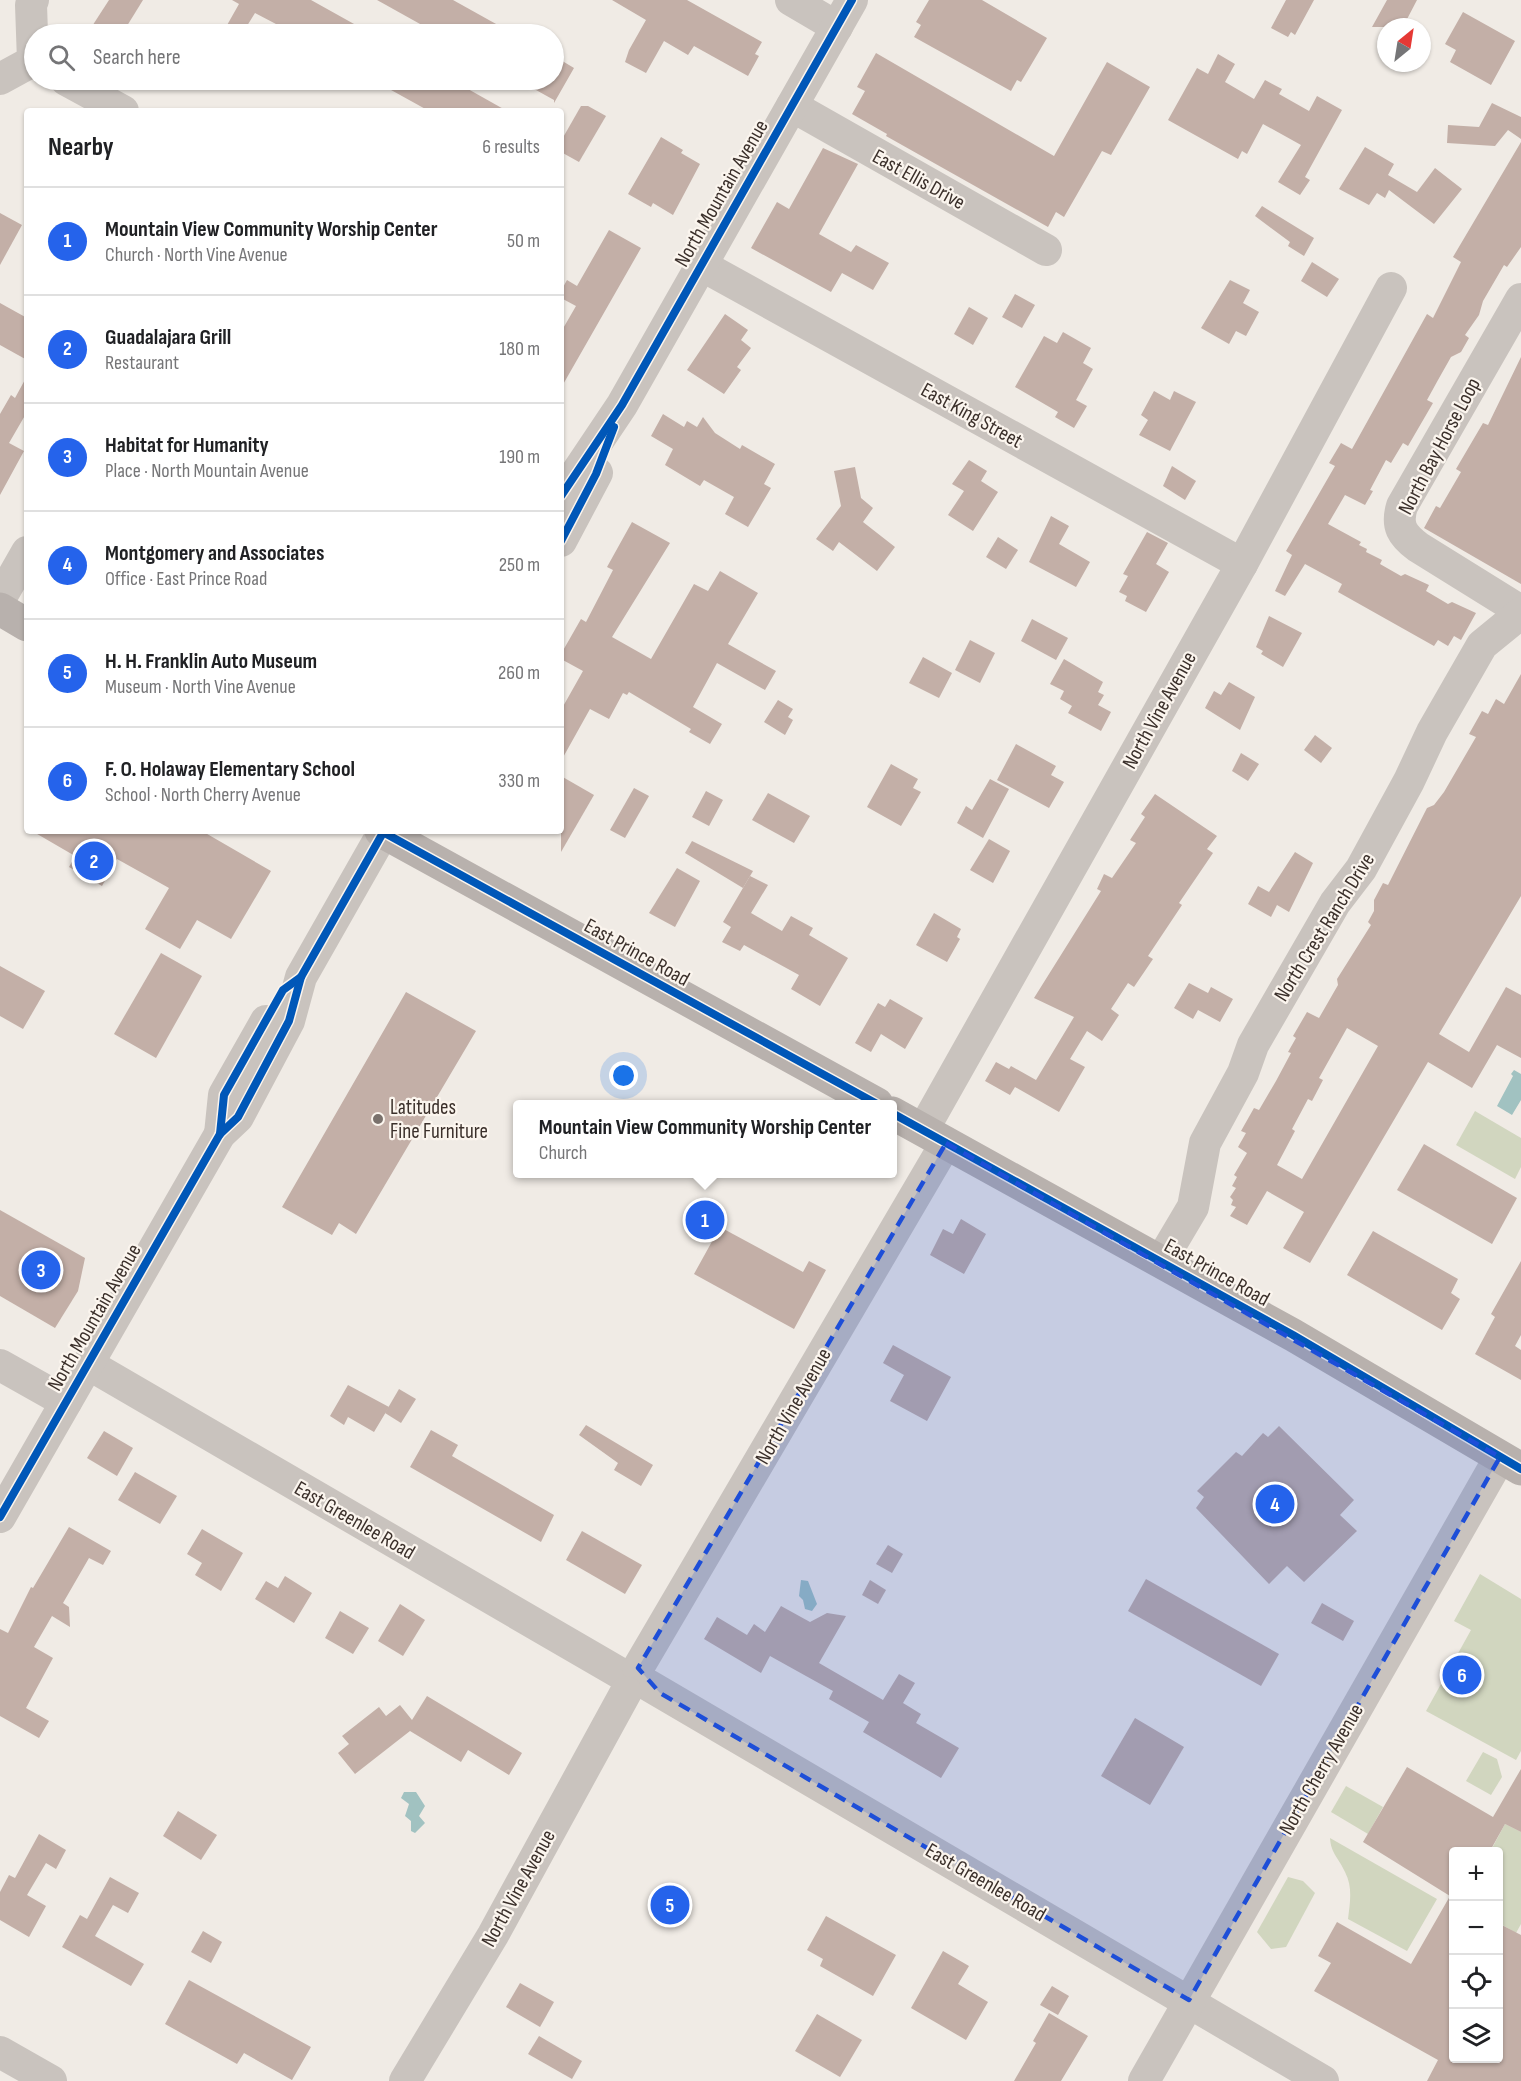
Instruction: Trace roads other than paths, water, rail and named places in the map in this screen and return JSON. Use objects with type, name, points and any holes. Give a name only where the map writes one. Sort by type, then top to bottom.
[{"type":"main road","points":[[0,609],[24,623]]},
{"type":"main road","name":"East Prince Road","points":[[387,834],[870,1100]]},
{"type":"main road","name":"East Prince Road","points":[[897,1116],[1161,1261],[1510,1463]]},
{"type":"street","points":[[32,24],[33,0]]},
{"type":"street","points":[[791,0],[837,27]]},
{"type":"street","name":"North Mountain Avenue","points":[[564,492],[622,405],[852,0]]},
{"type":"street","points":[[0,79],[24,67]]},
{"type":"street","points":[[84,90],[117,108]]},
{"type":"street","name":"East Ellis Drive","points":[[792,106],[1046,250]]},
{"type":"street","name":"East King Street","points":[[701,265],[1242,564]]},
{"type":"street","name":"North Vine Avenue","points":[[405,2081],[493,1935],[934,1136],[1391,288]]},
{"type":"street","name":"North Bay Horse Loop","points":[[1521,299],[1402,506],[1399,526],[1406,538],[1418,548],[1521,612]]},
{"type":"street","name":"North Mountain Avenue","points":[[564,535],[596,474],[622,405]]},
{"type":"street","points":[[0,599],[24,557]]},
{"type":"street","name":"North Crest Ranch Drive","points":[[1161,1261],[1192,1207],[1205,1143],[1243,1073],[1253,1045],[1335,903],[1361,869],[1409,781],[1432,732],[1482,645],[1521,612]]},
{"type":"street","name":"North Mountain Avenue","points":[[0,1516],[220,1134],[238,1118],[289,1021],[301,977],[382,834]]},
{"type":"street","name":"East Greenlee Road","points":[[88,1364],[1189,2000],[1323,2081]]},
{"type":"street","points":[[0,1365],[66,1402]]},
{"type":"street","name":"North Cherry Avenue","points":[[1144,2081],[1189,2000],[1510,1463]]},
{"type":"street","points":[[0,2052],[51,2081]]},
{"type":"water","points":[[1514,1070],[1521,1074],[1521,1100],[1512,1115],[1497,1106]]},
{"type":"water","points":[[801,1580],[808,1581],[817,1604],[812,1611],[805,1609],[803,1600],[799,1596]]},
{"type":"water","points":[[404,1792],[416,1792],[425,1806],[419,1816],[425,1823],[415,1833],[411,1831],[411,1821],[405,1816],[409,1804],[401,1798]]},
{"type":"place","name":"Guadalajara Grill","points":[[94,861]]},
{"type":"place","name":"Latitudes Fine Furniture","points":[[378,1119]]},
{"type":"place","name":"Mountain View Community Worship Center","points":[[705,1220]]},
{"type":"place","name":"Habitat for Humanity","points":[[41,1270]]},
{"type":"place","name":"Montgomery and Associates","points":[[1275,1504]]},
{"type":"place","name":"F. O. Holaway Elementary School","points":[[1462,1675]]},
{"type":"place","name":"H. H. Franklin Auto Museum","points":[[670,1905]]}]
